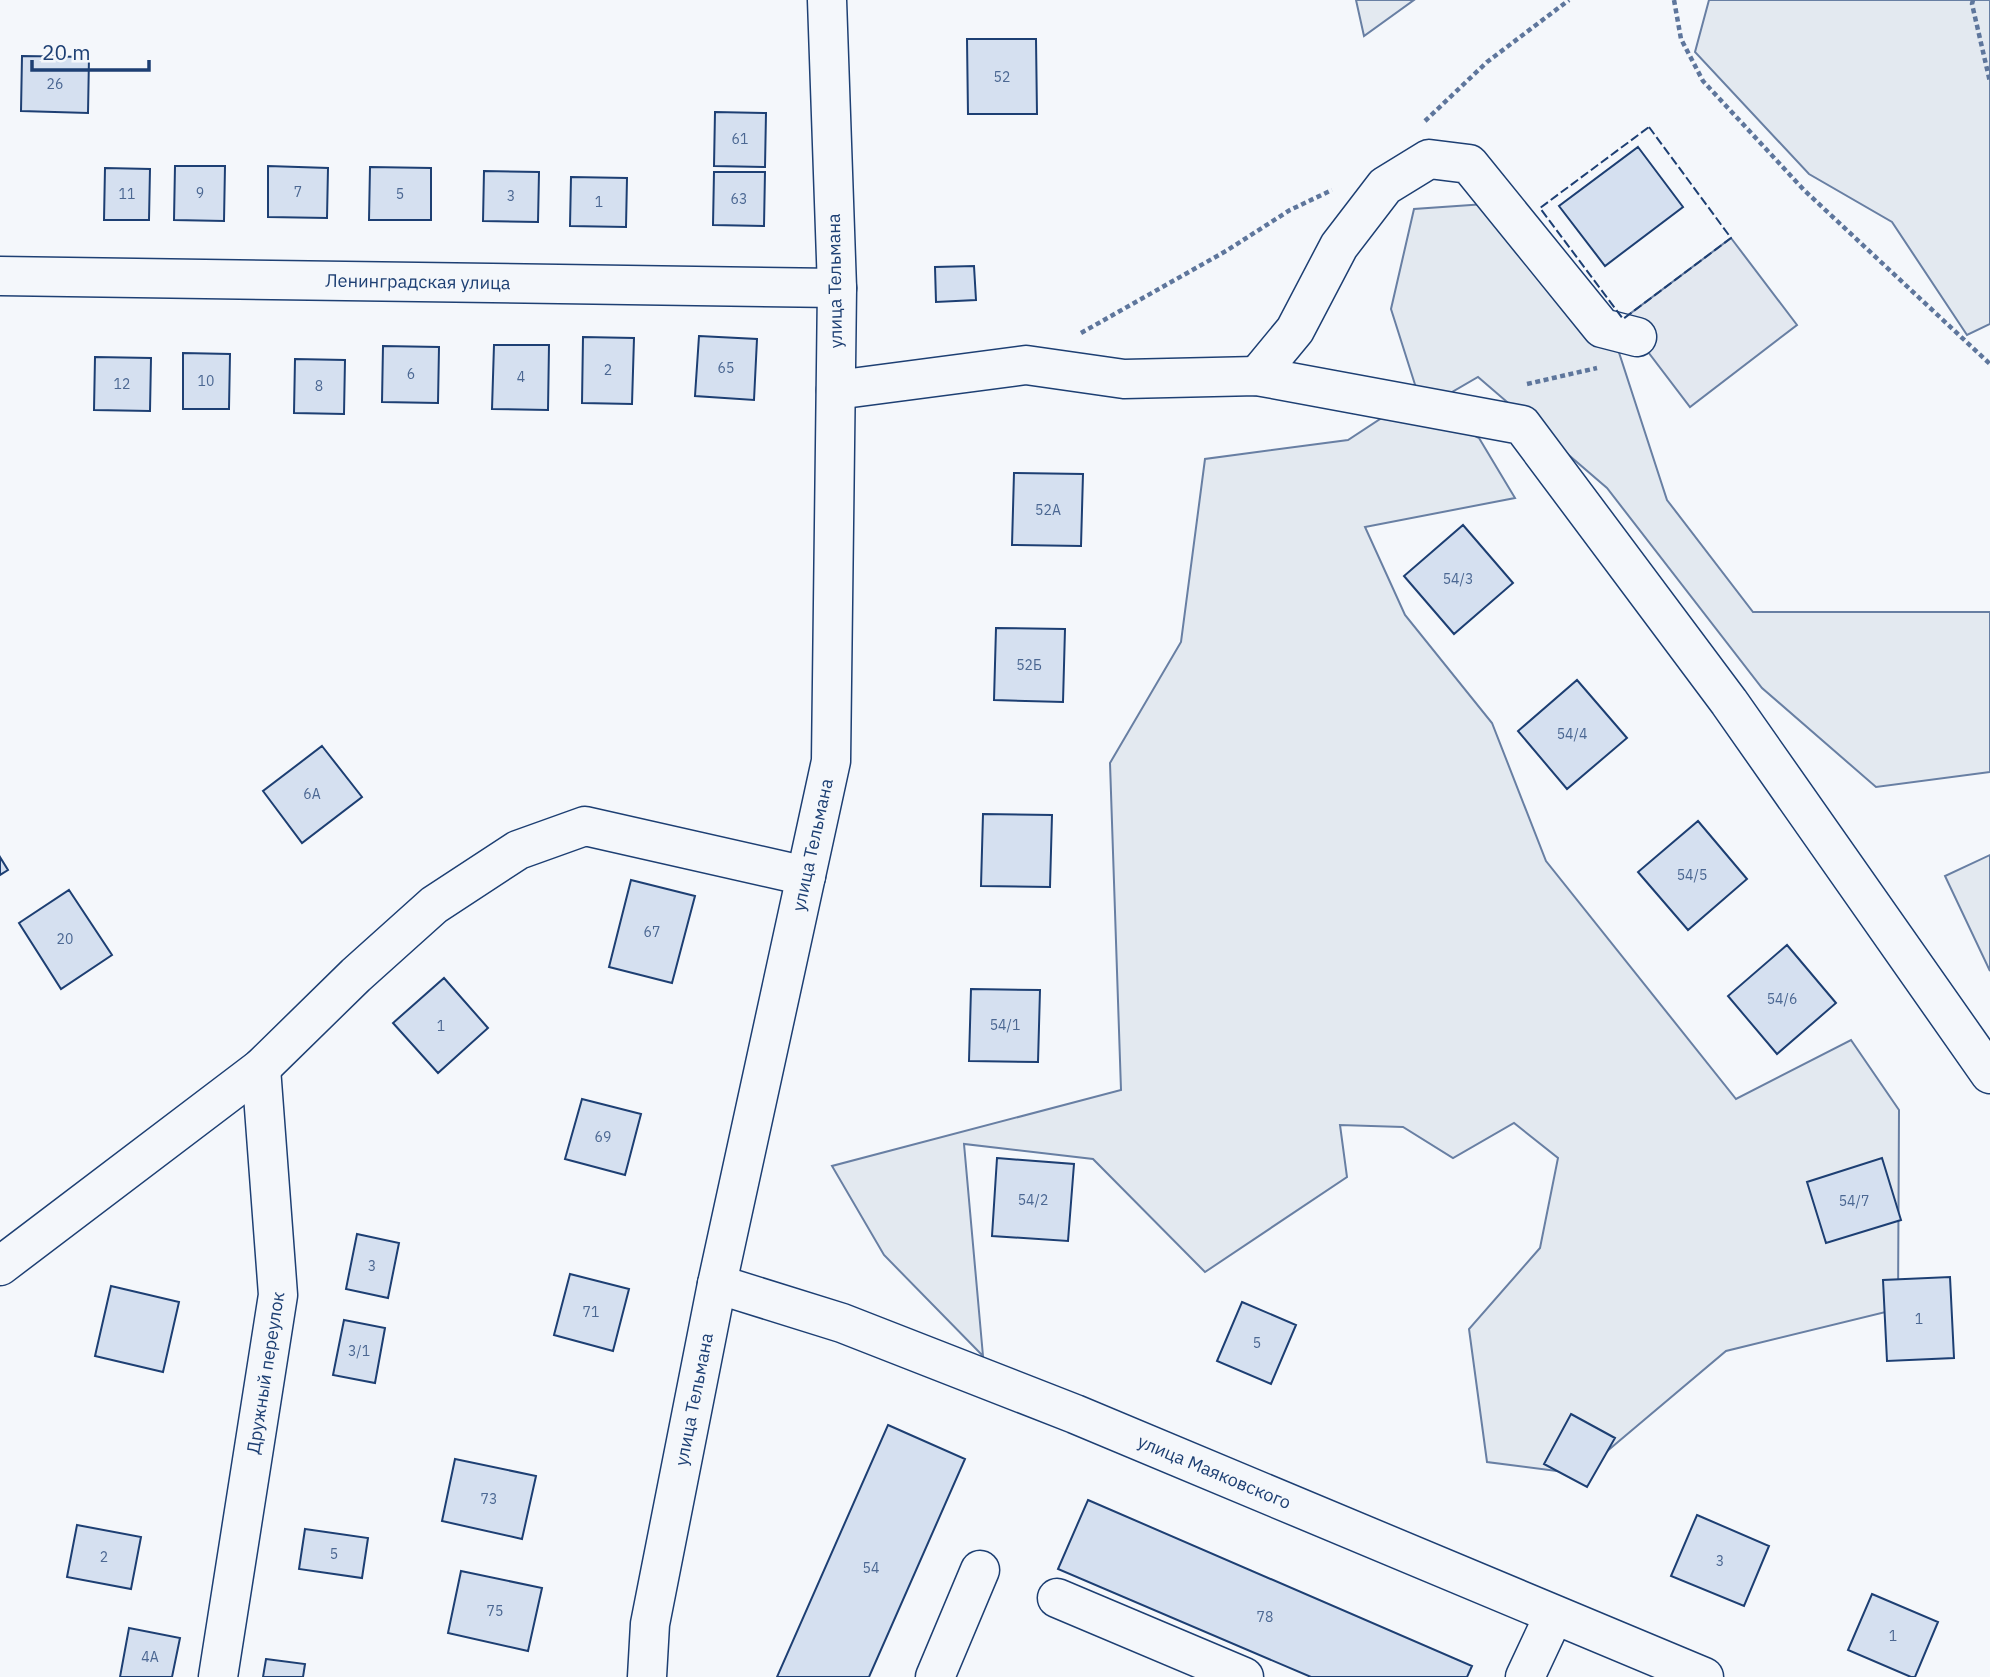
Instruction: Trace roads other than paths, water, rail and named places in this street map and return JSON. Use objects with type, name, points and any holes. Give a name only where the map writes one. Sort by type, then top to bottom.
[{"type":"street","name":"улица Тельмана","points":[[647,1677],[650,1624],[717,1284],[831,761],[837,288],[827,0]]},
{"type":"street","points":[[1257,376],[1295,330],[1339,246],[1385,186],[1429,159],[1469,164],[1602,328],[1637,337]]},
{"type":"street","name":"Ленинградская улица","points":[[0,276],[837,288]]},
{"type":"street","points":[[836,390],[1026,365],[1124,379],[1257,376],[1522,425],[1729,702],[1990,1074]]},
{"type":"street","points":[[0,1266],[261,1068],[356,975],[434,905],[517,850],[585,826],[806,876]]},
{"type":"street","name":"Дружный переулок","points":[[218,1677],[278,1295],[261,1068]]},
{"type":"street","name":"улица Маяковского","points":[[717,1284],[842,1323],[1075,1414],[1704,1677]]},
{"type":"street","points":[[935,1677],[980,1570]]},
{"type":"street","points":[[1056,1598],[1244,1677]]},
{"type":"street","points":[[1525,1677],[1554,1615]]}]
